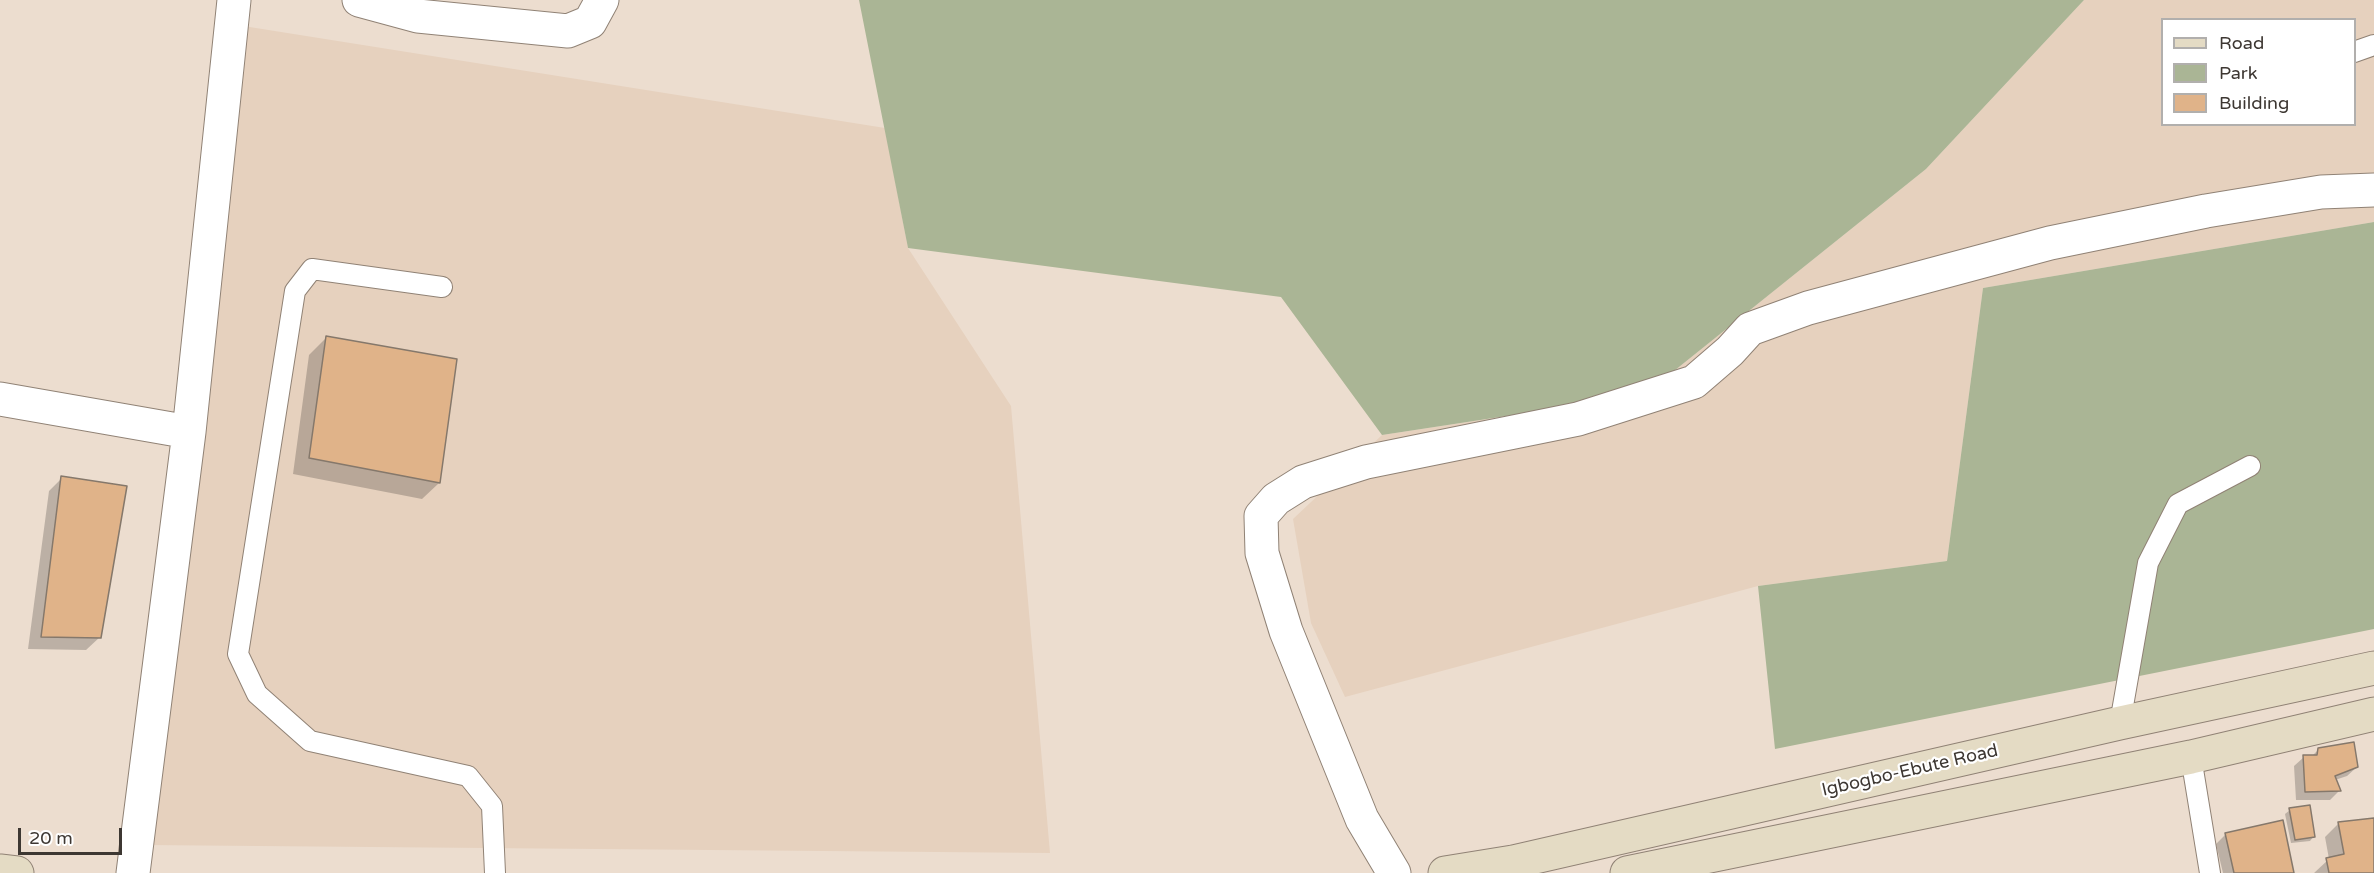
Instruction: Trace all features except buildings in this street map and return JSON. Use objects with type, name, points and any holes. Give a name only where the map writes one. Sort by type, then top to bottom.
[{"type":"main road","name":"Igbogbo-Ebute Road","points":[[1445,873],[1513,862],[2120,723],[2374,668]]},
{"type":"main road","points":[[1627,873],[2191,757],[2374,714]]},
{"type":"main road","points":[[0,871],[17,873]]},
{"type":"street","points":[[133,873],[189,432],[234,0]]},
{"type":"street","points":[[359,0],[418,16],[568,31],[590,22],[602,0]]},
{"type":"street","points":[[1394,873],[1362,819],[1286,632],[1262,553],[1261,516],[1276,499],[1303,482],[1366,462],[1578,419],[1694,382],[1730,351],[1750,329],[1770,319],[1808,308],[2050,243],[2298,195],[2374,190]]},
{"type":"street","points":[[0,399],[189,432]]},
{"type":"lane","points":[[2356,52],[2374,45]]},
{"type":"lane","points":[[442,287],[312,269],[295,291],[238,654],[257,694],[310,741],[468,776],[492,807],[495,873]]},
{"type":"lane","points":[[2120,723],[2148,562],[2178,504],[2250,466]]},
{"type":"lane","points":[[2191,757],[2210,873]]},
{"type":"shaded area","points":[[2084,0],[2374,0],[2374,222],[1983,288],[1947,561],[1758,586],[1345,697],[1311,623],[1293,519],[1382,435],[1644,395],[1926,169]]},
{"type":"shaded area","points":[[237,25],[885,128],[908,248],[1011,406],[1050,853],[146,845]]},
{"type":"green space","points":[[859,0],[2084,0],[1926,169],[1644,395],[1382,435],[1281,297],[908,248]]},
{"type":"green space","points":[[2374,222],[2374,629],[1775,749],[1758,586],[1947,561],[1983,288]]}]
